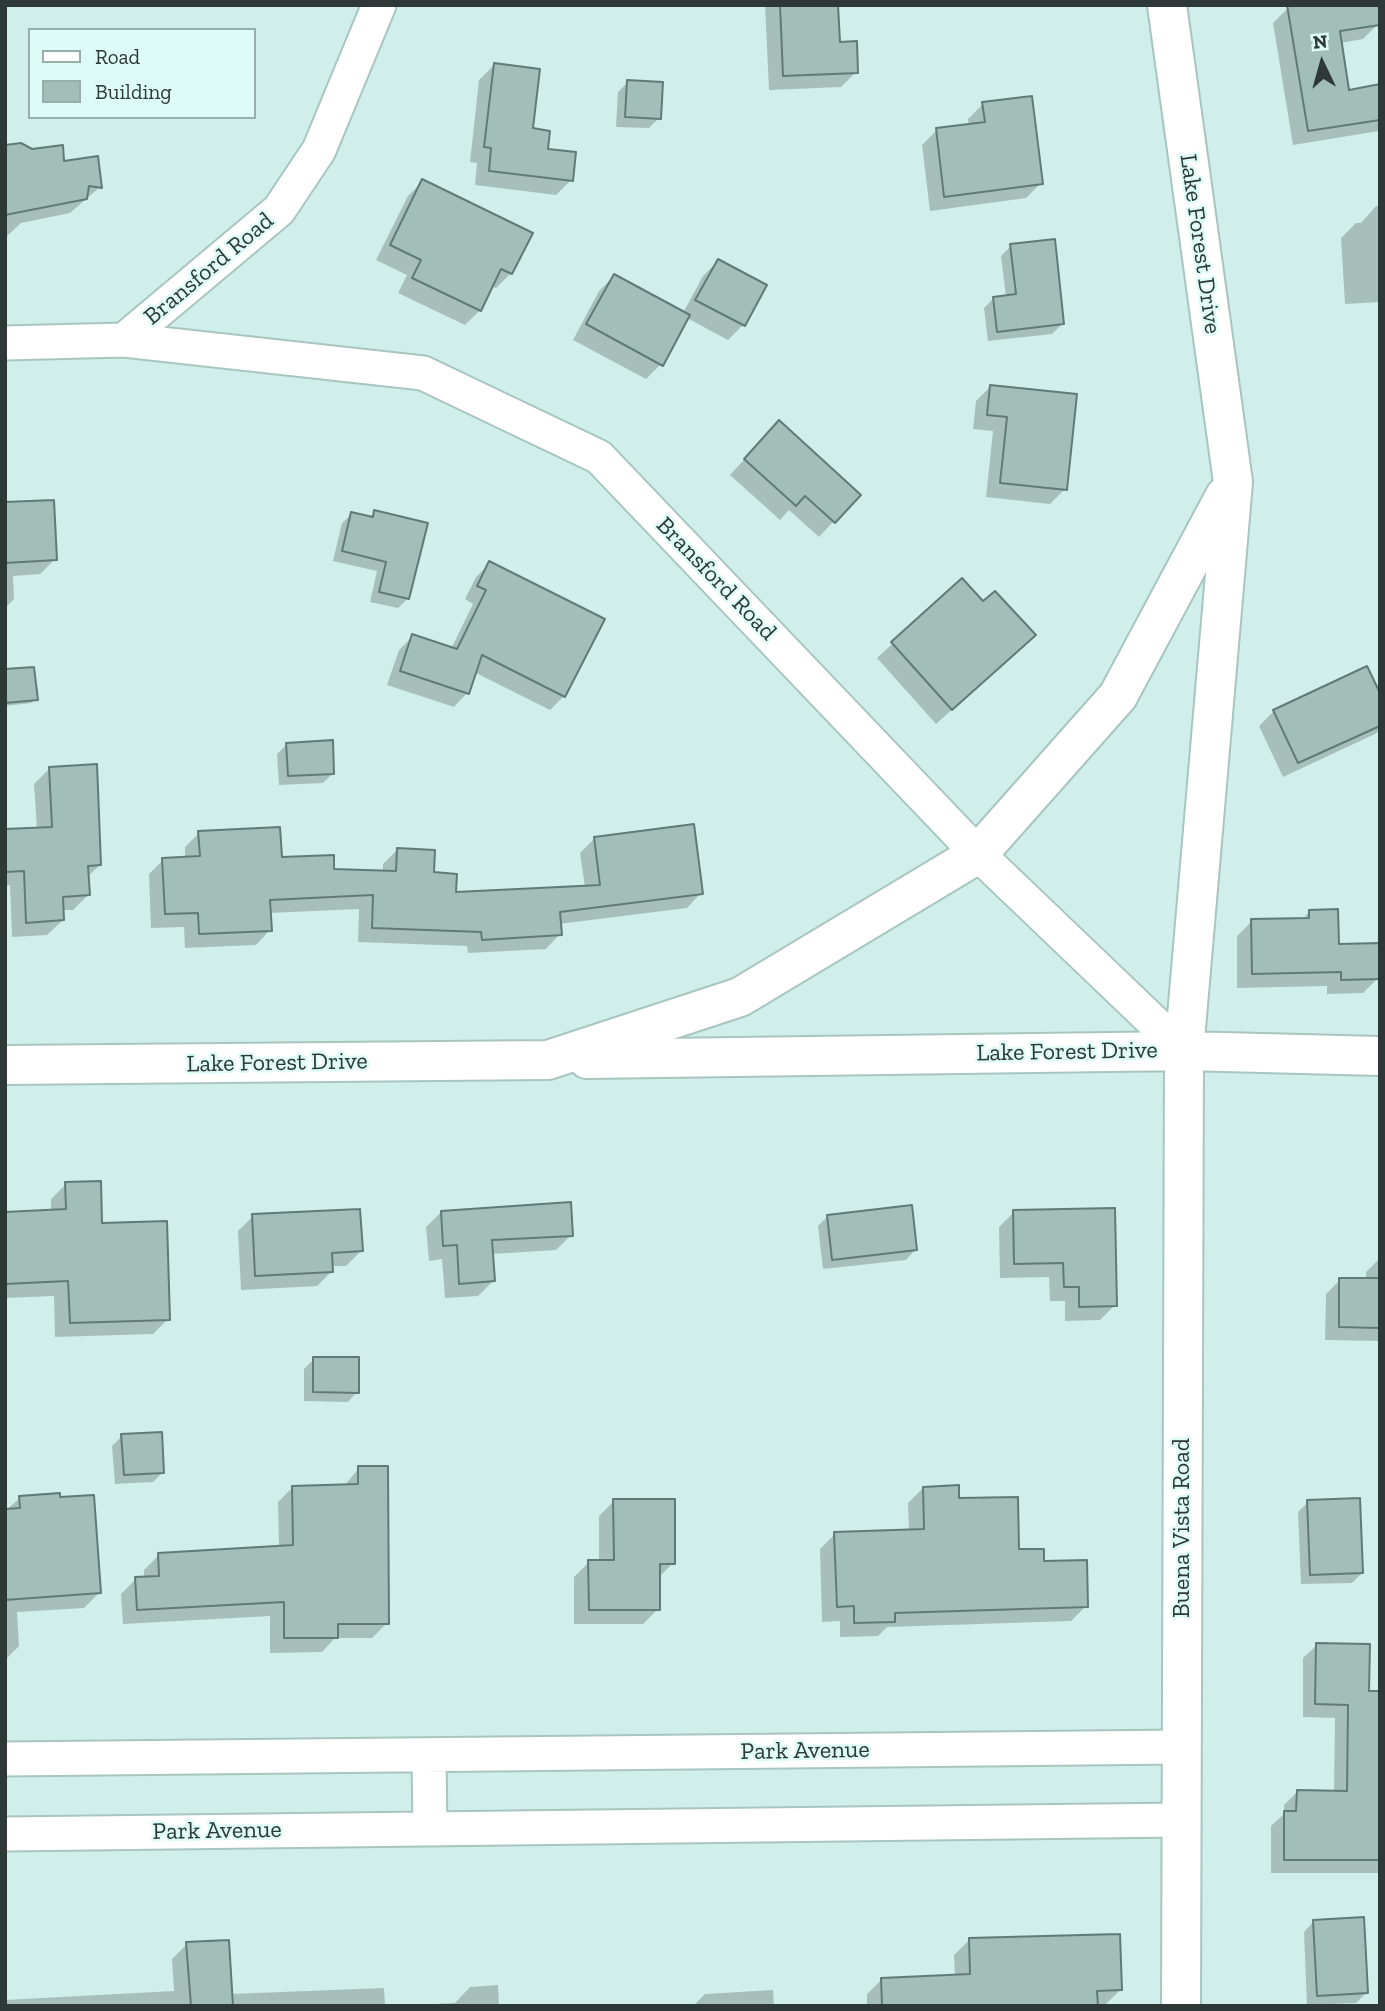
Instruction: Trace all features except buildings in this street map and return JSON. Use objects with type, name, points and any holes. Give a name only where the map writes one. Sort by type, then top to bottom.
[{"type":"street","name":"Bransford Road","points":[[124,341],[279,210],[319,150],[379,5]]},
{"type":"street","name":"Lake Forest Drive","points":[[5,1065],[1184,1051],[1233,482],[1167,5]]},
{"type":"street","name":"Bransford Road","points":[[5,343],[124,341],[423,373],[599,457],[978,854],[1184,1051]]},
{"type":"street","name":"Lake Forest Drive","points":[[548,1060],[740,997],[978,854],[1118,696],[1233,482]]},
{"type":"street","points":[[1184,1051],[1380,1056]]},
{"type":"street","name":"Buena Vista Road","points":[[1181,2006],[1184,1051]]},
{"type":"street","name":"Park Avenue","points":[[5,1759],[1181,1746]]},
{"type":"street","points":[[429,1755],[429,1829]]},
{"type":"street","name":"Park Avenue","points":[[5,1834],[1181,1820]]}]
